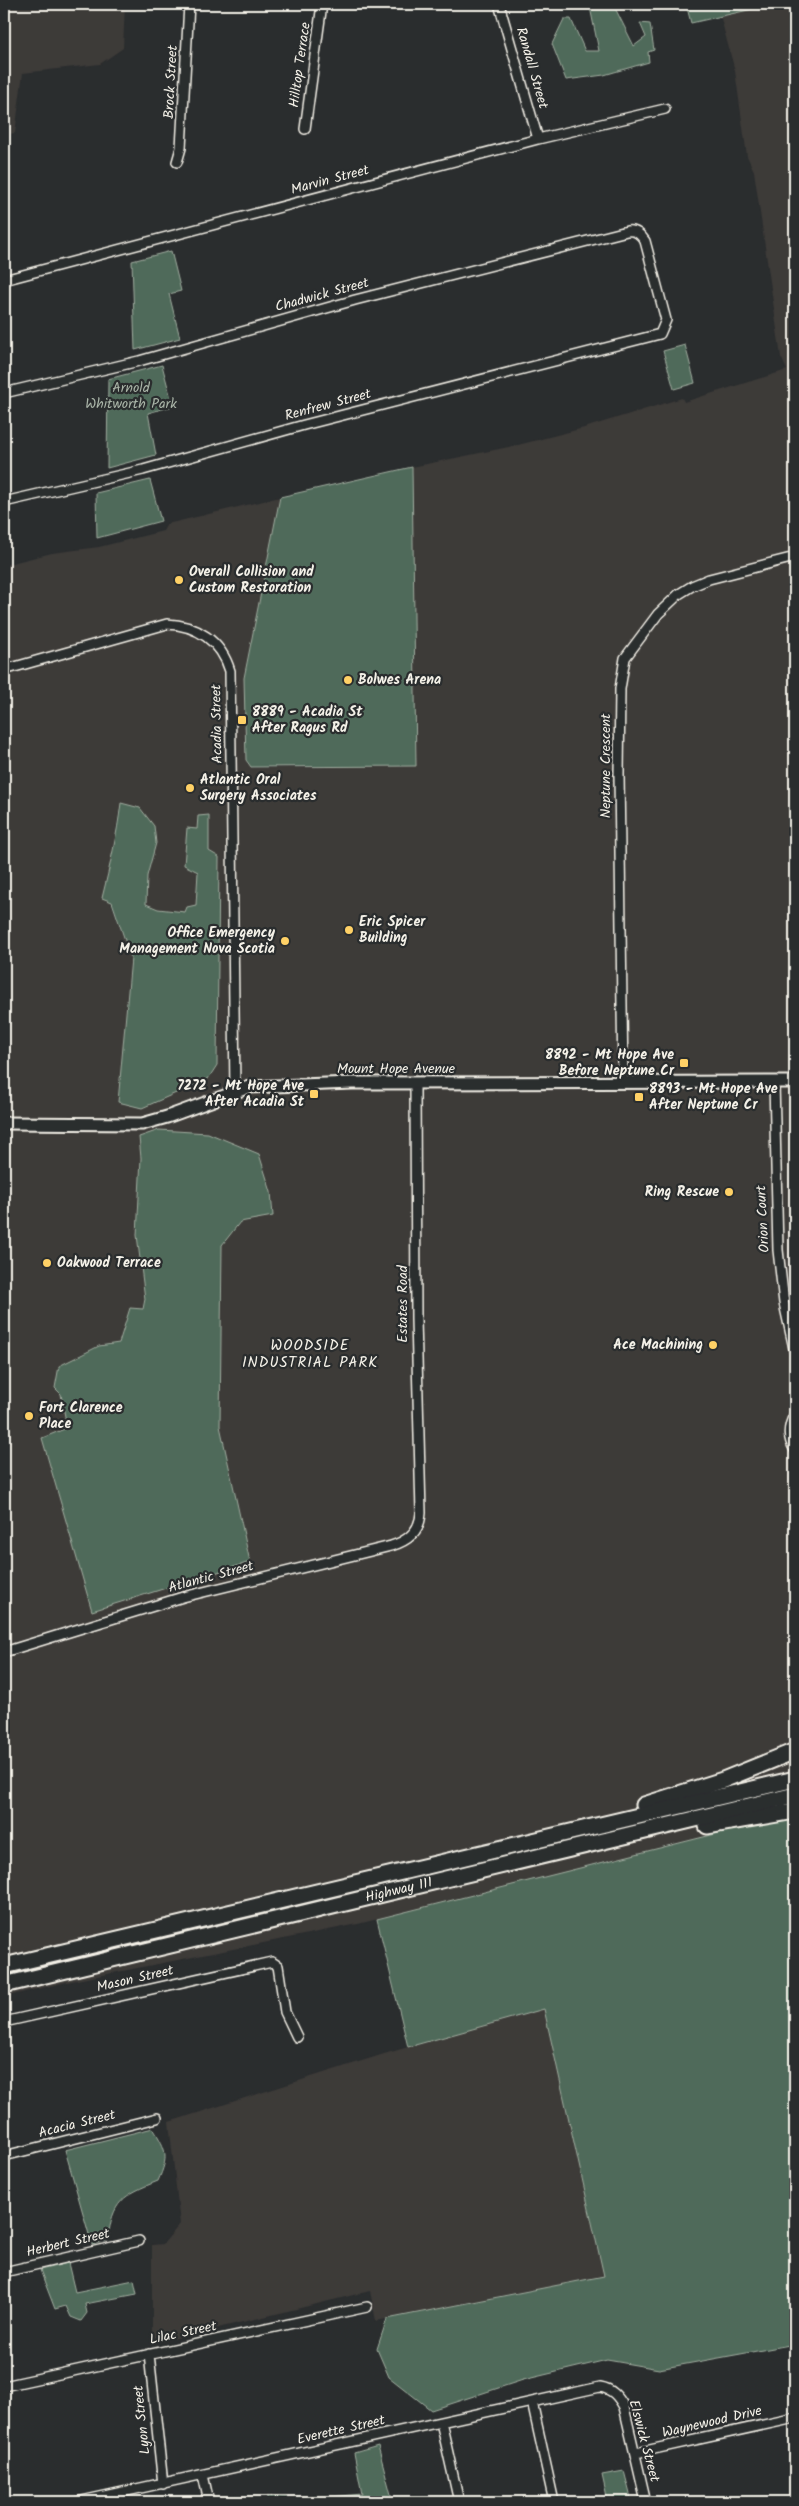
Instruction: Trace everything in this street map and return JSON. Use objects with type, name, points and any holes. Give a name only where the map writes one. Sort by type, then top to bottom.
[{"type":"highway","points":[[520,1844],[539,1834],[576,1827],[700,1788],[795,1751]]},
{"type":"highway","name":"Highway 111","points":[[4,1966],[795,1778]]},
{"type":"highway","name":"Highway 111","points":[[4,1985],[795,1795]]},
{"type":"highway","points":[[412,1887],[456,1880],[734,1821],[795,1811]]},
{"type":"street","name":"Brock Street","points":[[177,162],[181,148],[189,4]]},
{"type":"street","name":"Hilltop Terrace","points":[[305,129],[322,4]]},
{"type":"street","name":"Randall Street","points":[[499,4],[538,139]]},
{"type":"street","name":"Marvin Street","points":[[4,280],[538,139],[665,109]]},
{"type":"street","name":"Chadwick Street","points":[[4,393],[139,361],[354,300],[633,230],[645,241],[666,320],[660,334]]},
{"type":"street","name":"Renfrew Street","points":[[4,502],[143,470],[314,422],[660,334]]},
{"type":"street","name":"Neptune Crescent","points":[[623,1082],[619,774],[620,689],[625,658],[658,614],[679,594],[692,586],[709,579],[795,557]]},
{"type":"street","name":"Acadia Street","points":[[4,670],[167,624],[180,625],[198,631],[209,638],[222,652],[230,671],[235,1091]]},
{"type":"street","name":"Mount Hope Avenue","points":[[4,1123],[142,1124],[167,1117],[249,1087],[623,1082],[795,1082]]},
{"type":"street","name":"Orion Court","points":[[774,1082],[778,1250],[784,1303],[795,1353]]},
{"type":"street","name":"Estates Road","points":[[416,1084],[417,1358],[421,1513],[419,1524]]},
{"type":"street","points":[[795,1414],[791,1421],[789,1434],[795,1450]]},
{"type":"street","name":"Atlantic Street","points":[[4,1652],[183,1597],[398,1544],[410,1537],[419,1524]]},
{"type":"street","name":"Mason Street","points":[[4,2022],[272,1962],[278,1966],[285,2012],[297,2037]]},
{"type":"street","name":"Acacia Street","points":[[4,2156],[157,2118]]},
{"type":"street","name":"Herbert Street","points":[[4,2272],[139,2241]]},
{"type":"street","name":"Lilac Street","points":[[4,2386],[367,2307]]},
{"type":"street","name":"Lyon Street","points":[[149,2354],[163,2484]]},
{"type":"street","name":"Everette Street","points":[[77,2502],[101,2500],[163,2484],[596,2387],[610,2390]]},
{"type":"street","name":"Elswick Street","points":[[610,2390],[624,2407],[646,2502]]},
{"type":"street","points":[[532,2402],[554,2502]]},
{"type":"street","name":"Waynewood Drive","points":[[636,2453],[795,2418]]},
{"type":"street","points":[[441,2422],[459,2502]]},
{"type":"street","points":[[203,2475],[209,2502]]},
{"type":"shaded area","points":[[4,4],[125,4],[123,48],[100,64],[23,73],[15,133],[4,135]]},
{"type":"shaded area","points":[[775,4],[795,4],[795,1814],[358,1924],[67,1982],[4,1997],[4,565],[52,553],[99,547],[163,531],[167,524],[280,497],[244,678],[247,763],[253,768],[416,766],[412,467],[518,445],[584,428],[682,398],[684,402],[787,370],[781,357],[754,171],[747,156],[735,71],[720,15]],"holes":[[[121,803],[156,843],[147,876],[146,904],[158,909],[186,912],[196,905],[199,872],[187,828],[197,829],[209,852],[219,857],[217,1065],[208,1079],[142,1108],[118,1102],[131,958],[111,902],[116,829]],[[139,1137],[240,1222],[222,1245],[220,1426],[250,1562],[42,1439],[67,1428],[61,1394],[79,1355],[99,1346],[119,1343],[130,1308],[142,1309],[145,1299],[137,1235],[141,1158]]]},
{"type":"shaded area","points":[[544,2008],[604,2276],[376,2321],[370,2291],[152,2344],[152,2245],[163,2244],[180,2224],[169,2122],[384,2054]]},
{"type":"green space","points":[[613,4],[634,46],[646,37],[640,23],[650,24],[654,50],[648,52],[649,62],[604,75],[566,80],[552,44],[564,19],[571,19],[585,51],[599,51],[590,7]]},
{"type":"green space","points":[[686,4],[775,4],[691,23]]},
{"type":"green space","name":"Arnold Whitworth Park","points":[[171,251],[181,291],[169,294],[180,338],[135,350],[132,261]]},
{"type":"green space","points":[[685,345],[695,383],[674,389],[663,351]]},
{"type":"green space","name":"Arnold Whitworth Park","points":[[162,365],[173,406],[148,413],[156,455],[107,468],[108,379]]},
{"type":"green space","points":[[412,467],[416,766],[251,767],[246,760],[244,678],[280,497]]},
{"type":"green space","points":[[150,480],[161,521],[97,538],[96,493]]},
{"type":"green space","points":[[121,803],[140,808],[154,826],[156,843],[147,876],[146,904],[158,909],[185,912],[187,907],[196,905],[198,872],[184,865],[187,828],[197,829],[198,816],[209,815],[209,851],[219,857],[217,1065],[208,1079],[142,1108],[118,1102],[131,958],[112,902],[102,898]]},
{"type":"green space","points":[[159,1130],[208,1133],[259,1154],[271,1192],[273,1216],[240,1222],[222,1245],[220,1426],[250,1562],[92,1611],[42,1438],[67,1428],[61,1394],[55,1388],[59,1366],[99,1346],[119,1343],[130,1308],[143,1309],[145,1299],[137,1235],[141,1158],[139,1137]]},
{"type":"green space","points":[[795,1814],[795,2344],[659,2369],[607,2360],[523,2380],[431,2410],[389,2377],[377,2349],[387,2319],[604,2276],[544,2009],[408,2047],[377,1919]]},
{"type":"green space","points":[[153,2128],[164,2148],[165,2154],[164,2165],[158,2181],[136,2191],[121,2201],[113,2216],[108,2240],[92,2245],[65,2150]]},
{"type":"green space","points":[[68,2263],[75,2292],[134,2280],[137,2294],[85,2304],[87,2313],[81,2321],[71,2317],[66,2306],[55,2309],[40,2270]]},
{"type":"green space","points":[[378,2446],[393,2502],[268,2502],[268,2496],[310,2499],[362,2494],[354,2453]]},
{"type":"green space","points":[[624,2471],[632,2502],[608,2502],[602,2475]]},
{"type":"place","name":"Overall Collision and Custom Restoration","points":[[179,580]]},
{"type":"place","name":"Bolwes Arena","points":[[348,680]]},
{"type":"place","name":"8889 - Acadia St After Ragus Rd","points":[[242,720]]},
{"type":"place","name":"Atlantic Oral Surgery Associates","points":[[190,788]]},
{"type":"place","name":"Eric Spicer Building","points":[[349,930]]},
{"type":"place","name":"Office Emergency Management Nova Scotia","points":[[285,941]]},
{"type":"place","name":"8892 - Mt Hope Ave Before Neptune Cr","points":[[684,1063]]},
{"type":"place","name":"7272 - Mt Hope Ave After Acadia St","points":[[314,1094]]},
{"type":"place","name":"8893 - Mt Hope Ave After Neptune Cr","points":[[639,1097]]},
{"type":"place","name":"Ring Rescue","points":[[729,1192]]},
{"type":"place","name":"Oakwood Terrace","points":[[47,1263]]},
{"type":"place","name":"Ace Machining","points":[[713,1345]]},
{"type":"place","name":"Fort Clarence Place","points":[[29,1416]]},
{"type":"district","name":"WOODSIDE INDUSTRIAL PARK","points":[[310,1354]]}]
